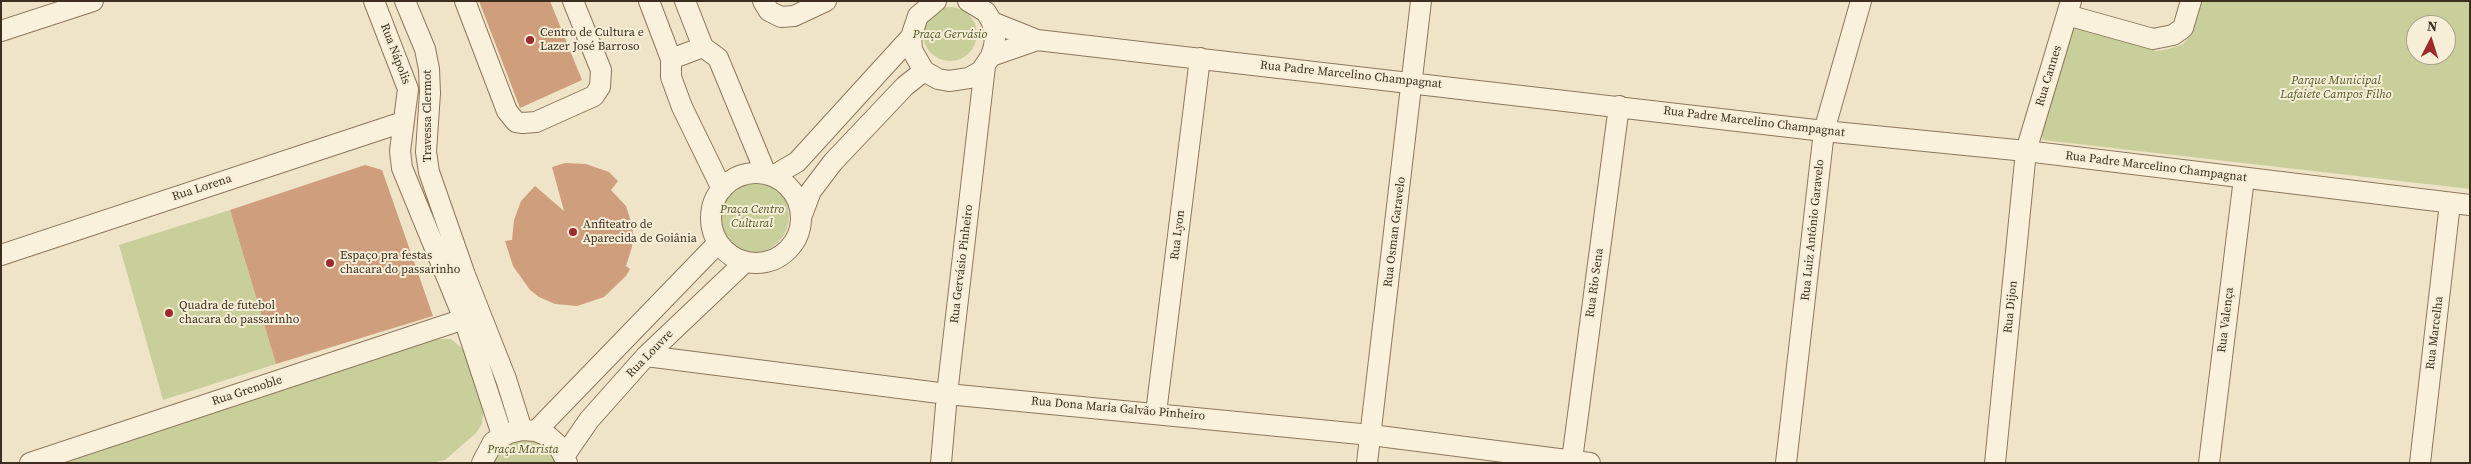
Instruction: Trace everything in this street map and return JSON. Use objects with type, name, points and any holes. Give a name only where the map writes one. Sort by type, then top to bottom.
[{"type":"street","points":[[1,31],[93,1]]},
{"type":"street","name":"Rua Nápolis","points":[[374,1],[408,89],[400,151],[402,168],[464,319]]},
{"type":"street","name":"Travessa Clermot","points":[[405,1],[425,49],[429,69],[430,93],[426,152],[429,172],[465,275],[506,379],[529,430]]},
{"type":"street","points":[[465,1],[507,111],[516,122],[523,123],[536,122],[594,96],[600,87],[600,70],[575,2]]},
{"type":"street","points":[[649,1],[671,59],[671,77],[682,107],[722,189]]},
{"type":"street","points":[[685,1],[703,47],[718,58],[769,175],[790,188],[802,215]]},
{"type":"street","points":[[763,1],[768,11],[781,17],[794,16],[826,1]]},
{"type":"street","points":[[936,1],[918,16],[911,37],[912,50],[924,71],[938,80],[960,81],[974,76],[988,61],[995,38],[987,12],[968,1]]},
{"type":"street","name":"Rua Osman Garavelo","points":[[1367,463],[1421,1]]},
{"type":"street","name":"Rua Luiz Antônio Garavelo","points":[[1786,463],[1824,131],[1861,1]]},
{"type":"street","points":[[2069,8],[2153,39],[2173,35],[2183,28],[2191,1]]},
{"type":"street","name":"Rua Cannes","points":[[2026,151],[2069,8]]},
{"type":"street","name":"Rua Padre Marcelino Champagnat","points":[[987,12],[1037,40],[1824,131],[2026,151],[2460,204]]},
{"type":"street","points":[[911,37],[797,162],[769,175],[741,176],[722,189],[714,202],[711,216],[712,230],[718,243],[730,255],[745,262],[766,262],[785,253],[798,236],[802,215],[811,191],[833,162],[905,86],[924,71]]},
{"type":"street","name":"Rua Padre Marcelino Champagnat","points":[[988,61],[1037,40]]},
{"type":"street","points":[[671,59],[703,47]]},
{"type":"street","name":"Rua Lyon","points":[[1156,412],[1200,58]]},
{"type":"street","name":"Rua Gervásio Pinheiro","points":[[941,463],[947,394],[988,61]]},
{"type":"street","name":"Rua Rio Sena","points":[[1581,462],[1619,106]]},
{"type":"street","name":"Rua Lorena","points":[[1,255],[404,122]]},
{"type":"street","name":"Rua Dijon","points":[[1995,463],[2026,151]]},
{"type":"street","name":"Rua Valença","points":[[2209,463],[2244,178]]},
{"type":"street","name":"Rua Marcelha","points":[[2420,463],[2460,204]]},
{"type":"street","points":[[529,430],[718,243]]},
{"type":"street","name":"Rua Louvre","points":[[566,459],[589,420],[646,356],[745,262]]},
{"type":"street","points":[[464,319],[502,436]]},
{"type":"street","name":"Rua Grenoble","points":[[30,463],[464,319]]},
{"type":"street","name":"Rua Dona Maria Galvão Pinheiro","points":[[646,356],[947,394],[1156,412],[1371,435],[1581,462]]},
{"type":"street","points":[[480,462],[494,442],[502,436],[529,430],[548,436],[558,445],[566,459]]},
{"type":"green space","name":"Parque Municipal Lafaiete Campos Filho","points":[[2201,1],[2470,1],[2470,189],[2043,140],[2040,134],[2072,29],[2081,27],[2156,51],[2183,44],[2191,35]]},
{"type":"green space","name":"Praça Gervásio","points":[[950,7],[960,9],[969,15],[975,24],[977,34],[975,44],[969,53],[960,59],[950,61],[940,59],[931,53],[925,44],[923,34],[925,24],[931,15],[940,9]]},
{"type":"green space","name":"Praça Centro Cultural","points":[[752,179],[766,182],[778,190],[786,202],[789,216],[786,230],[778,242],[766,250],[752,253],[738,250],[726,242],[718,230],[715,216],[718,202],[726,190],[738,182]]},
{"type":"green space","points":[[230,210],[276,364],[163,400],[119,245]]},
{"type":"green space","points":[[434,339],[451,339],[463,349],[484,405],[482,424],[476,433],[445,460],[431,463],[64,463]]},
{"type":"green space","name":"Praça Marista","points":[[525,437],[547,446],[558,463],[488,463],[502,443]]},
{"type":"building","name":"Centro de Cultura e Lazer José Barroso","points":[[479,1],[550,1],[582,80],[520,108]]},
{"type":"building","name":"Anfiteatro de Aparecida de Goiânia","points":[[565,163],[586,164],[609,172],[618,181],[611,190],[626,206],[633,228],[632,247],[626,266],[630,269],[626,276],[604,297],[577,306],[555,304],[539,297],[530,290],[513,266],[505,241],[512,240],[514,220],[521,201],[535,186],[564,211],[552,167]]},
{"type":"building","name":"Espaço pra festas chacara do passarinho","points":[[365,165],[382,170],[433,316],[276,364],[230,210]]},
{"type":"place","name":"Centro de Cultura e Lazer José Barroso","points":[[530,40]]},
{"type":"place","name":"Anfiteatro de Aparecida de Goiânia","points":[[573,232]]},
{"type":"place","name":"Espaço pra festas chacara do passarinho","points":[[330,263]]},
{"type":"place","name":"Quadra de futebol chacara do passarinho","points":[[169,313]]}]
